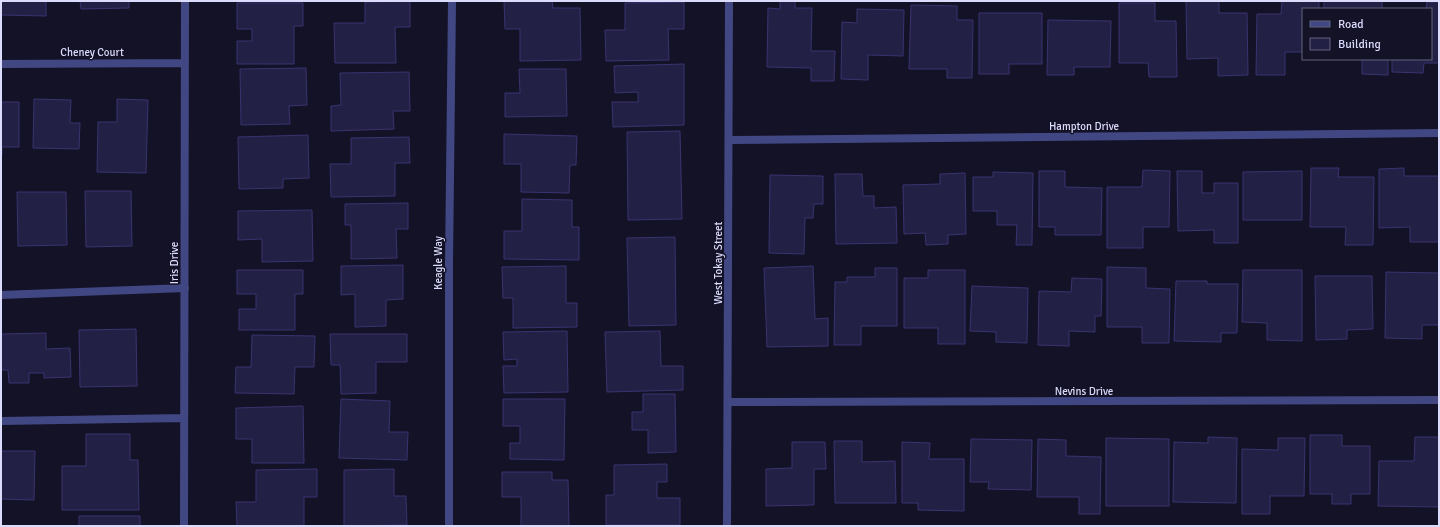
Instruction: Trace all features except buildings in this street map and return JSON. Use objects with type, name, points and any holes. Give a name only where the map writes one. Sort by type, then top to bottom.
[{"type":"street","name":"Iris Drive","points":[[184,526],[185,1]]},
{"type":"street","name":"Keagle Way","points":[[449,526],[449,264],[452,1]]},
{"type":"street","name":"West Tokay Street","points":[[727,526],[729,1]]},
{"type":"street","name":"Cheney Court","points":[[1,64],[184,63]]},
{"type":"street","name":"Hampton Drive","points":[[729,140],[1439,133]]},
{"type":"street","points":[[1,295],[184,288]]},
{"type":"street","name":"Nevins Drive","points":[[728,402],[1439,400]]},
{"type":"street","points":[[1,421],[184,418]]}]
